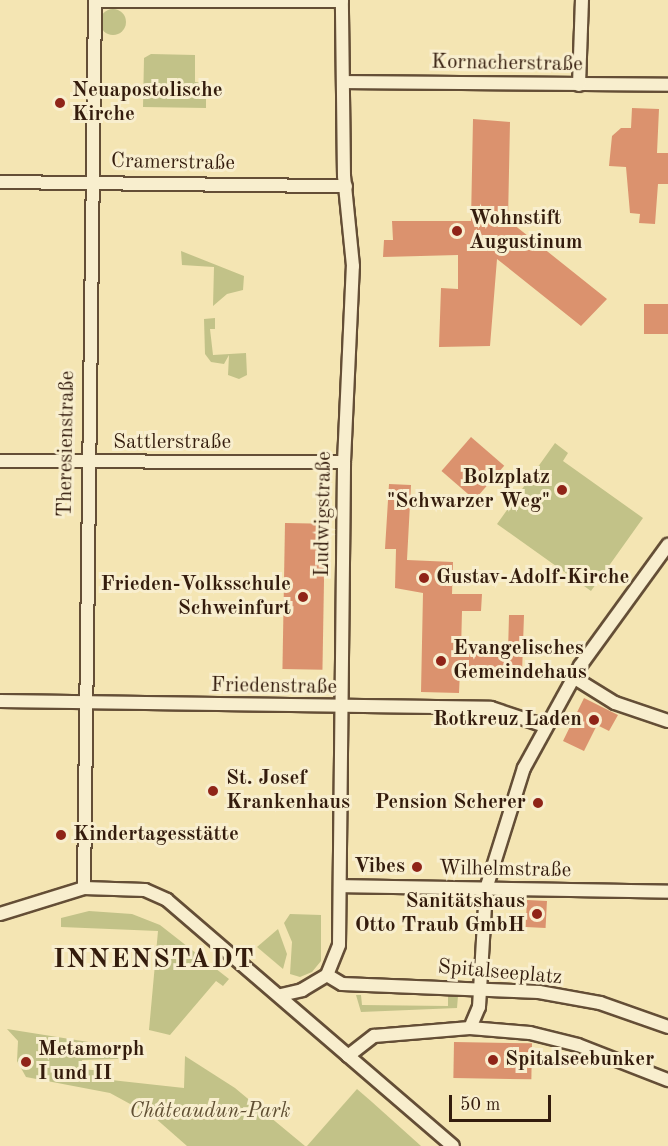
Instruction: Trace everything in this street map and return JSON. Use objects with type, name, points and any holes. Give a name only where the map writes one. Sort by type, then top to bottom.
[{"type":"street","points":[[579,85],[582,0]]},
{"type":"street","points":[[95,1],[342,1]]},
{"type":"street","name":"Theresienstraße","points":[[84,888],[86,462],[95,1]]},
{"type":"street","name":"Ludwigstraße","points":[[327,975],[338,953],[344,462],[353,266],[346,186],[342,1]]},
{"type":"street","name":"Kornacherstraße","points":[[345,82],[668,85]]},
{"type":"street","name":"Cramerstraße","points":[[0,182],[90,181],[346,186]]},
{"type":"street","name":"Sattlerstraße","points":[[0,461],[344,462]]},
{"type":"street","points":[[470,1028],[478,1015],[486,889],[513,798],[545,726],[573,677],[668,545]]},
{"type":"street","points":[[573,677],[615,703],[668,721]]},
{"type":"street","name":"Friedenstraße","points":[[0,701],[491,708],[545,726]]},
{"type":"street","name":"Wilhelmstraße","points":[[340,886],[668,892]]},
{"type":"street","points":[[0,914],[84,888],[145,890],[167,900],[281,995],[453,1146]]},
{"type":"street","points":[[281,995],[302,990],[327,975]]},
{"type":"street","name":"Spitalseeplatz","points":[[327,975],[342,984],[480,988],[600,1003],[668,1027]]},
{"type":"street","points":[[348,1056],[374,1036],[470,1028],[530,1033],[578,1045],[668,1080]]},
{"type":"green space","points":[[113,9],[122,13],[126,22],[122,31],[113,35],[104,31],[100,22],[104,13]]},
{"type":"green space","points":[[151,54],[195,55],[195,82],[206,83],[206,108],[143,107],[144,58]]},
{"type":"green space","points":[[181,251],[244,276],[243,290],[227,294],[213,306],[214,267],[182,265]]},
{"type":"green space","points":[[215,318],[215,329],[210,329],[213,355],[246,353],[247,375],[239,379],[228,375],[229,355],[224,364],[211,362],[205,354],[204,319]]},
{"type":"green space","name":"Bolzplatz \"Schwarzer Weg\"","points":[[555,443],[568,453],[563,461],[643,518],[591,591],[497,524]]},
{"type":"green space","points":[[89,911],[132,914],[160,925],[229,979],[223,986],[216,981],[170,1035],[149,1030],[158,931],[61,927],[61,918]]},
{"type":"green space","points":[[290,914],[321,915],[321,961],[312,972],[300,977],[290,974],[292,942],[284,923]]},
{"type":"green space","points":[[278,929],[287,954],[283,969],[257,947]]},
{"type":"green space","points":[[356,995],[361,995],[362,1005],[448,1006],[448,996],[458,996],[457,1008],[361,1012]]},
{"type":"green space","name":"Châteaudun-Park","points":[[7,1029],[120,1047],[118,1059],[82,1060],[82,1069],[103,1071],[102,1079],[184,1088],[185,1056],[235,1088],[305,1146],[187,1146],[154,1117],[110,1093],[26,1077],[17,1061],[18,1041]]},
{"type":"green space","name":"Châteaudun-Park","points":[[357,1089],[372,1102],[421,1146],[307,1146]]},
{"type":"building","points":[[632,108],[659,109],[657,153],[668,153],[668,184],[658,184],[655,224],[639,223],[640,214],[630,213],[626,167],[609,166],[612,136],[621,128],[631,128]]},
{"type":"building","name":"Wohnstift Augustinum","points":[[473,119],[510,122],[508,220],[607,299],[581,326],[497,259],[490,346],[439,347],[441,288],[458,289],[458,255],[383,257],[384,240],[393,240],[392,221],[471,221]]},
{"type":"building","points":[[644,304],[668,304],[668,334],[644,334]]},
{"type":"building","points":[[471,437],[504,466],[475,500],[441,471]]},
{"type":"building","points":[[389,484],[411,485],[407,560],[453,562],[452,594],[482,594],[481,611],[462,611],[461,651],[508,652],[509,615],[524,615],[522,673],[460,671],[459,693],[421,692],[423,593],[395,588],[396,549],[385,549]]},
{"type":"building","name":"Frieden-Volksschule Schweinfurt","points":[[285,523],[325,524],[322,670],[282,669]]},
{"type":"building","name":"Rotkreuz Laden","points":[[584,698],[618,715],[609,731],[597,725],[584,751],[563,741]]},
{"type":"building","name":"Sanitätshaus Otto Traub GmbH","points":[[527,900],[547,901],[546,928],[526,927]]},
{"type":"building","name":"Spitalseebunker","points":[[454,1042],[532,1043],[531,1079],[453,1078]]},
{"type":"place","name":"Neuapostolische Kirche","points":[[60,103]]},
{"type":"place","name":"Wohnstift Augustinum","points":[[457,231]]},
{"type":"place","name":"Bolzplatz \"Schwarzer Weg\"","points":[[562,490]]},
{"type":"place","name":"Gustav-Adolf-Kirche","points":[[424,578]]},
{"type":"place","name":"Frieden-Volksschule Schweinfurt","points":[[303,597]]},
{"type":"place","name":"Evangelisches Gemeindehaus","points":[[441,661]]},
{"type":"place","name":"Rotkreuz Laden","points":[[594,720]]},
{"type":"place","name":"St. Josef Krankenhaus","points":[[213,791]]},
{"type":"place","name":"Pension Scherer","points":[[538,803]]},
{"type":"place","name":"Kindertagesstätte","points":[[61,835]]},
{"type":"place","name":"Vibes","points":[[417,867]]},
{"type":"place","name":"Sanitätshaus Otto Traub GmbH","points":[[537,914]]},
{"type":"place","name":"Spitalseebunker","points":[[493,1060]]},
{"type":"place","name":"Metamorph I und II","points":[[26,1062]]},
{"type":"district","name":"INNENSTADT","points":[[154,960]]}]
